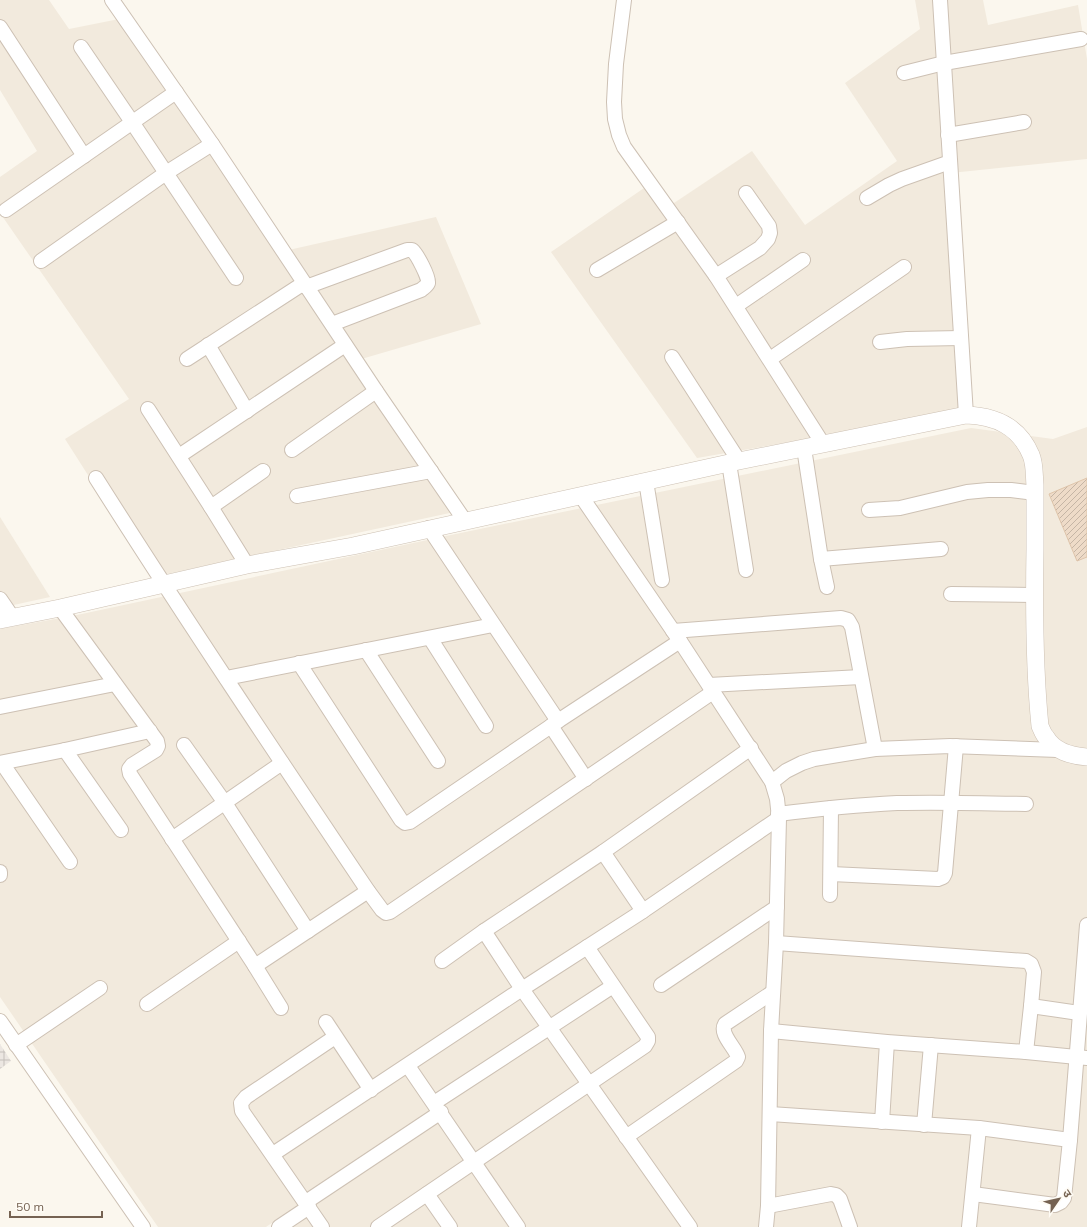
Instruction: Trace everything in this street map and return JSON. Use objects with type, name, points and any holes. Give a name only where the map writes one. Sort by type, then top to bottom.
[{"type":"street","points":[[112,0],[212,144],[345,345],[465,521]]},
{"type":"street","points":[[624,0],[616,64],[614,102],[615,119],[624,146],[716,276],[823,444]]},
{"type":"street","points":[[940,0],[966,415]]},
{"type":"street","points":[[0,27],[84,156]]},
{"type":"street","points":[[904,73],[944,63],[1081,39]]},
{"type":"street","points":[[81,47],[236,278]]},
{"type":"street","points":[[6,210],[176,92]]},
{"type":"street","points":[[948,135],[1024,122]]},
{"type":"street","points":[[41,261],[166,173],[212,144]]},
{"type":"street","points":[[867,198],[889,184],[950,162]]},
{"type":"street","points":[[716,276],[760,248],[768,239],[770,233],[768,226],[746,193]]},
{"type":"street","points":[[597,270],[678,222]]},
{"type":"street","points":[[187,359],[305,285],[407,250],[412,250],[416,253],[427,278],[428,283],[426,287],[332,324]]},
{"type":"street","points":[[736,306],[802,260]]},
{"type":"street","points":[[770,359],[904,267]]},
{"type":"street","points":[[880,342],[929,338],[961,338]]},
{"type":"street","points":[[208,345],[247,411]]},
{"type":"street","points":[[180,456],[345,345]]},
{"type":"street","points":[[672,357],[734,462],[746,570]]},
{"type":"street","points":[[292,450],[376,391]]},
{"type":"street","points":[[148,409],[180,456],[247,565]]},
{"type":"street","points":[[0,599],[6,619],[164,585],[247,565],[353,546],[429,528],[734,462],[966,415],[978,415],[996,420],[1014,430],[1026,445],[1032,456],[1035,493],[1034,621],[1040,726],[1046,738],[1058,750]]},
{"type":"street","points":[[804,448],[821,559],[827,586]]},
{"type":"street","points":[[211,507],[263,471]]},
{"type":"street","points":[[297,496],[431,471]]},
{"type":"street","points":[[96,478],[164,585],[282,763],[368,891],[386,913],[390,912],[586,779],[711,689],[861,678]]},
{"type":"street","points":[[646,481],[662,580]]},
{"type":"street","points":[[869,510],[900,508],[967,492],[1011,490],[1035,493]]},
{"type":"street","points":[[581,496],[677,636],[751,748],[772,782],[777,799],[777,907],[771,1031],[768,1206],[766,1227]]},
{"type":"street","points":[[429,528],[493,625],[586,779]]},
{"type":"street","points":[[821,559],[941,549]]},
{"type":"street","points":[[951,594],[1034,595]]},
{"type":"street","points":[[60,608],[157,741],[158,746],[156,750],[132,765],[129,769],[130,774],[281,1008]]},
{"type":"street","points":[[299,663],[401,820],[405,823],[410,822],[554,724],[677,636],[841,618],[848,620],[852,627],[875,749]]},
{"type":"street","points":[[226,678],[493,625]]},
{"type":"street","points":[[430,638],[486,726]]},
{"type":"street","points":[[366,650],[438,761]]},
{"type":"street","points":[[0,707],[115,684]]},
{"type":"street","points":[[70,862],[1,763],[150,731]]},
{"type":"street","points":[[184,745],[225,803],[308,931]]},
{"type":"street","points":[[831,874],[938,879],[943,877],[945,873],[956,746]]},
{"type":"street","points":[[772,782],[786,771],[814,759],[875,749],[956,746],[1058,750],[1087,757]]},
{"type":"street","points":[[442,961],[484,931],[603,852],[751,748]]},
{"type":"street","points":[[65,750],[121,830]]},
{"type":"street","points":[[172,839],[282,763]]},
{"type":"street","points":[[273,1154],[408,1066],[522,989],[643,911],[778,816],[832,808],[896,803],[951,802],[1026,804]]},
{"type":"street","points":[[830,895],[832,808]]},
{"type":"street","points":[[603,852],[643,911]]},
{"type":"street","points":[[255,966],[368,891]]},
{"type":"street","points":[[661,985],[777,907]]},
{"type":"street","points":[[973,1194],[1055,1205],[1064,1198],[1081,1058],[1079,1013],[1085,971],[1087,925]]},
{"type":"street","points":[[484,931],[522,989],[690,1227]]},
{"type":"street","points":[[147,1004],[239,941]]},
{"type":"street","points":[[776,942],[1026,961],[1031,964],[1034,972],[1026,1052]]},
{"type":"street","points":[[378,1227],[645,1046],[648,1041],[648,1037],[587,948]]},
{"type":"street","points":[[279,1227],[438,1108],[550,1028],[613,986]]},
{"type":"street","points":[[16,1045],[100,988]]},
{"type":"street","points":[[626,1137],[736,1061],[738,1057],[737,1053],[724,1032],[723,1027],[725,1024],[773,992]]},
{"type":"street","points":[[1031,1006],[1079,1013]]},
{"type":"street","points":[[0,1021],[143,1227]]},
{"type":"street","points":[[326,1022],[371,1090]]},
{"type":"street","points":[[771,1031],[887,1042],[1026,1052],[1081,1058]]},
{"type":"street","points":[[322,1227],[242,1110],[241,1103],[246,1097],[335,1037]]},
{"type":"street","points":[[882,1122],[887,1042]]},
{"type":"street","points":[[924,1124],[931,1045]]},
{"type":"street","points":[[408,1066],[518,1227]]},
{"type":"street","points":[[770,1114],[979,1128],[1070,1140]]},
{"type":"street","points":[[969,1227],[979,1128]]},
{"type":"street","points":[[427,1194],[450,1227]]},
{"type":"street","points":[[768,1206],[831,1194],[836,1195],[840,1199],[850,1227]]},
{"type":"shaded area","points":[[0,0],[49,0],[69,29],[124,18],[284,251],[436,217],[481,324],[358,360],[459,511],[153,577],[65,439],[129,399],[0,213],[0,177],[37,151],[0,90]]},
{"type":"shaded area","points":[[915,0],[983,0],[988,25],[1078,5],[1087,59],[1087,159],[951,173],[964,412],[697,458],[551,252],[647,186],[665,209],[752,151],[805,225],[897,161],[845,83],[920,29]]},
{"type":"shaded area","points":[[1087,427],[1087,1227],[289,1227],[282,1216],[266,1227],[158,1227],[0,997],[0,629],[77,615],[446,536],[971,428],[1053,439]]},
{"type":"shaded area","points":[[0,517],[50,597],[0,608]]},
{"type":"shaded area","points":[[0,1044],[11,1061],[0,1069]]},
{"type":"building","points":[[1087,478],[1087,557],[1077,561],[1049,494]]}]
